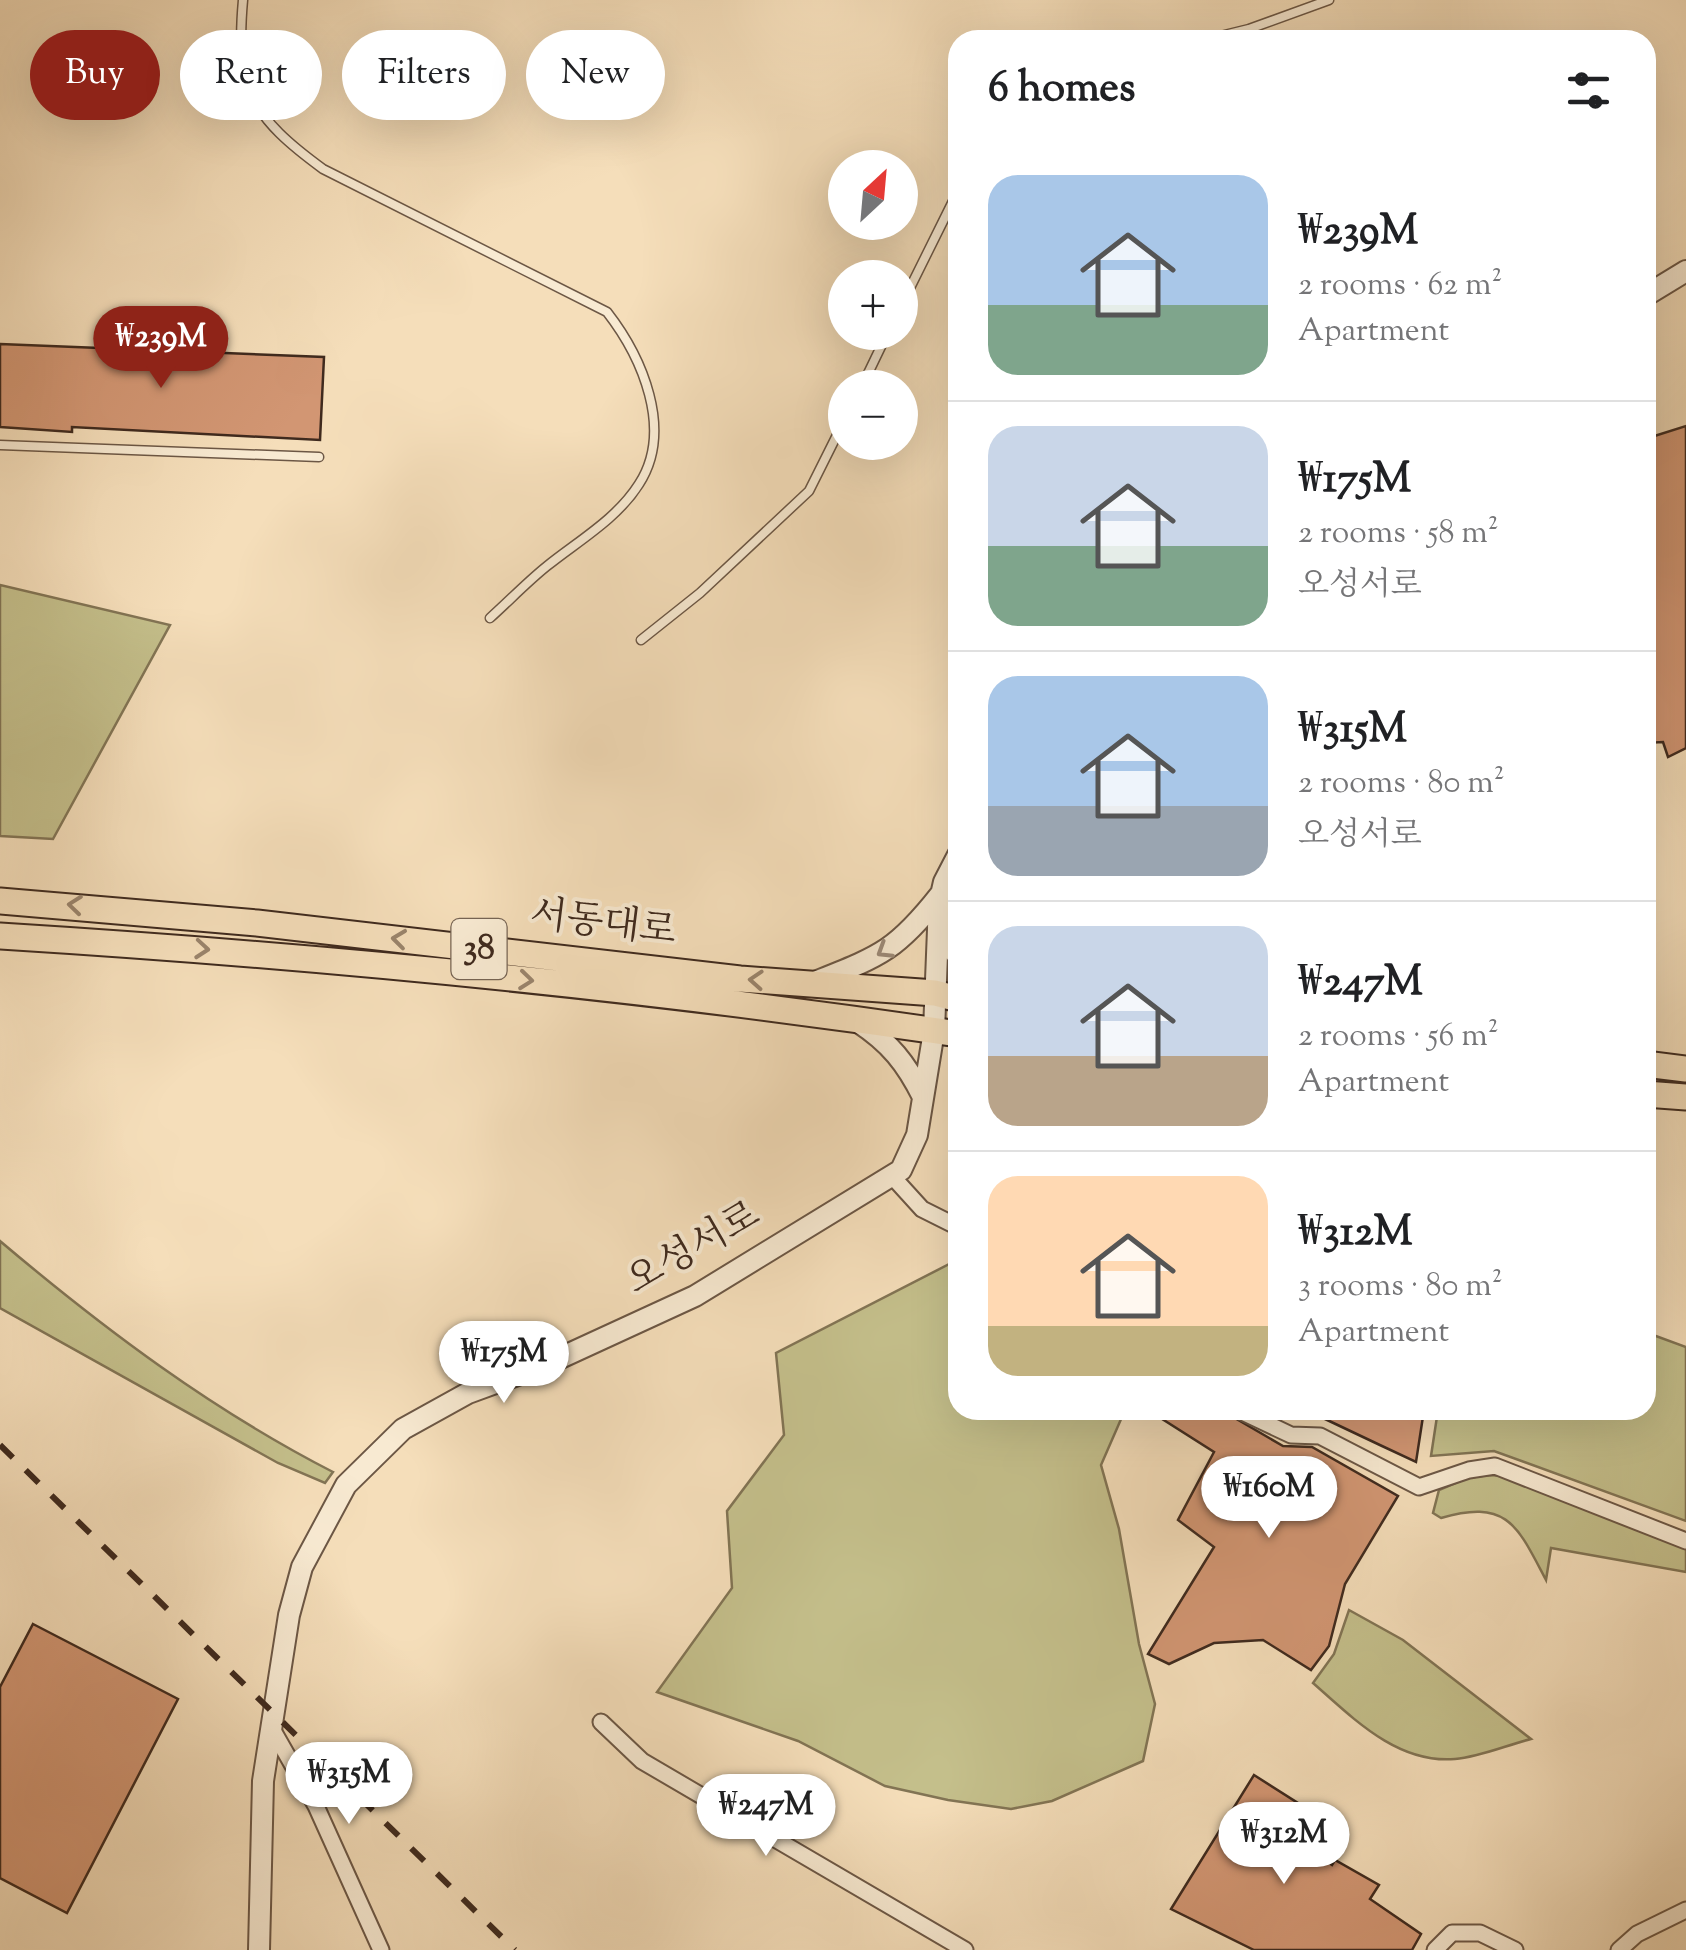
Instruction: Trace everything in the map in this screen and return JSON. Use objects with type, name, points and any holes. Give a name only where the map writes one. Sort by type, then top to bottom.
[{"type":"main road","name":"서동대로","points":[[0,901],[257,922],[946,996]]},
{"type":"main road","name":"서동대로","points":[[0,936],[172,946],[510,978],[946,1032]]},
{"type":"main road","points":[[1656,1065],[1686,1069]]},
{"type":"main road","points":[[1656,1095],[1686,1097]]},
{"type":"street","points":[[1656,289],[1686,271]]},
{"type":"street","points":[[810,984],[882,956],[918,924],[948,876]]},
{"type":"street","name":"오성서로","points":[[259,1950],[263,1781],[288,1614],[302,1567],[346,1485],[403,1429],[468,1392],[562,1358],[695,1296],[902,1170],[910,1155],[924,1096],[946,1032],[938,926],[942,888]]},
{"type":"street","points":[[938,926],[948,941]]},
{"type":"street","points":[[858,1022],[889,1042],[924,1096]]},
{"type":"street","points":[[892,1176],[922,1210],[948,1222]]},
{"type":"street","points":[[1259,1420],[1290,1435],[1320,1436],[1419,1487],[1469,1470],[1496,1466],[1686,1541]]},
{"type":"street","points":[[602,1722],[642,1761],[965,1950]]},
{"type":"street","points":[[272,1727],[316,1806],[382,1950]]},
{"type":"street","points":[[1619,1950],[1650,1927],[1686,1910]]},
{"type":"street","points":[[1435,1950],[1452,1932],[1480,1933],[1515,1950]]},
{"type":"lane","points":[[243,0],[242,72],[255,107],[290,145],[323,169],[607,312],[628,339],[650,390],[652,430],[648,464],[638,485],[605,522],[544,569],[490,618]]},
{"type":"lane","points":[[1244,30],[1329,0]]},
{"type":"lane","points":[[918,272],[948,211]]},
{"type":"lane","points":[[0,445],[319,457]]},
{"type":"lane","points":[[641,640],[700,593],[810,490],[828,454]]},
{"type":"shaded area","points":[[0,585],[170,625],[53,839],[0,836]]},
{"type":"shaded area","points":[[0,1241],[160,1366],[245,1422],[333,1472],[325,1483],[278,1463],[0,1308]]},
{"type":"shaded area","points":[[948,1265],[948,1420],[1121,1420],[1101,1465],[1119,1529],[1139,1644],[1155,1704],[1143,1761],[1052,1801],[1011,1809],[885,1786],[798,1741],[657,1692],[732,1588],[727,1511],[784,1435],[776,1353]]},
{"type":"shaded area","points":[[1656,1336],[1686,1347],[1686,1521],[1494,1451],[1431,1456],[1436,1420],[1656,1420]]},
{"type":"shaded area","points":[[1515,1477],[1686,1546],[1686,1572],[1551,1548],[1546,1580],[1527,1545],[1508,1522],[1482,1512],[1441,1518],[1433,1513],[1439,1490],[1467,1478]]},
{"type":"shaded area","points":[[1349,1610],[1403,1640],[1531,1739],[1464,1758],[1434,1759],[1377,1736],[1313,1683],[1334,1654]]},
{"type":"building","points":[[0,344],[324,357],[320,440],[0,427]]},
{"type":"building","points":[[1686,426],[1686,748],[1668,757],[1663,742],[1656,742],[1656,436]]},
{"type":"building","points":[[1164,1420],[1238,1420],[1283,1446],[1312,1447],[1398,1496],[1345,1584],[1329,1646],[1311,1670],[1263,1640],[1214,1643],[1169,1664],[1148,1654],[1214,1547],[1178,1520],[1214,1452]]},
{"type":"building","points":[[1327,1420],[1422,1420],[1416,1462]]},
{"type":"building","points":[[33,1624],[178,1699],[67,1913],[0,1878],[0,1687]]},
{"type":"building","points":[[1254,1775],[1301,1805],[1285,1831],[1332,1865],[1335,1860],[1379,1885],[1370,1899],[1421,1934],[1412,1950],[1254,1950],[1171,1909]]},
{"type":"railway","points":[[0,1445],[515,1950]]}]
